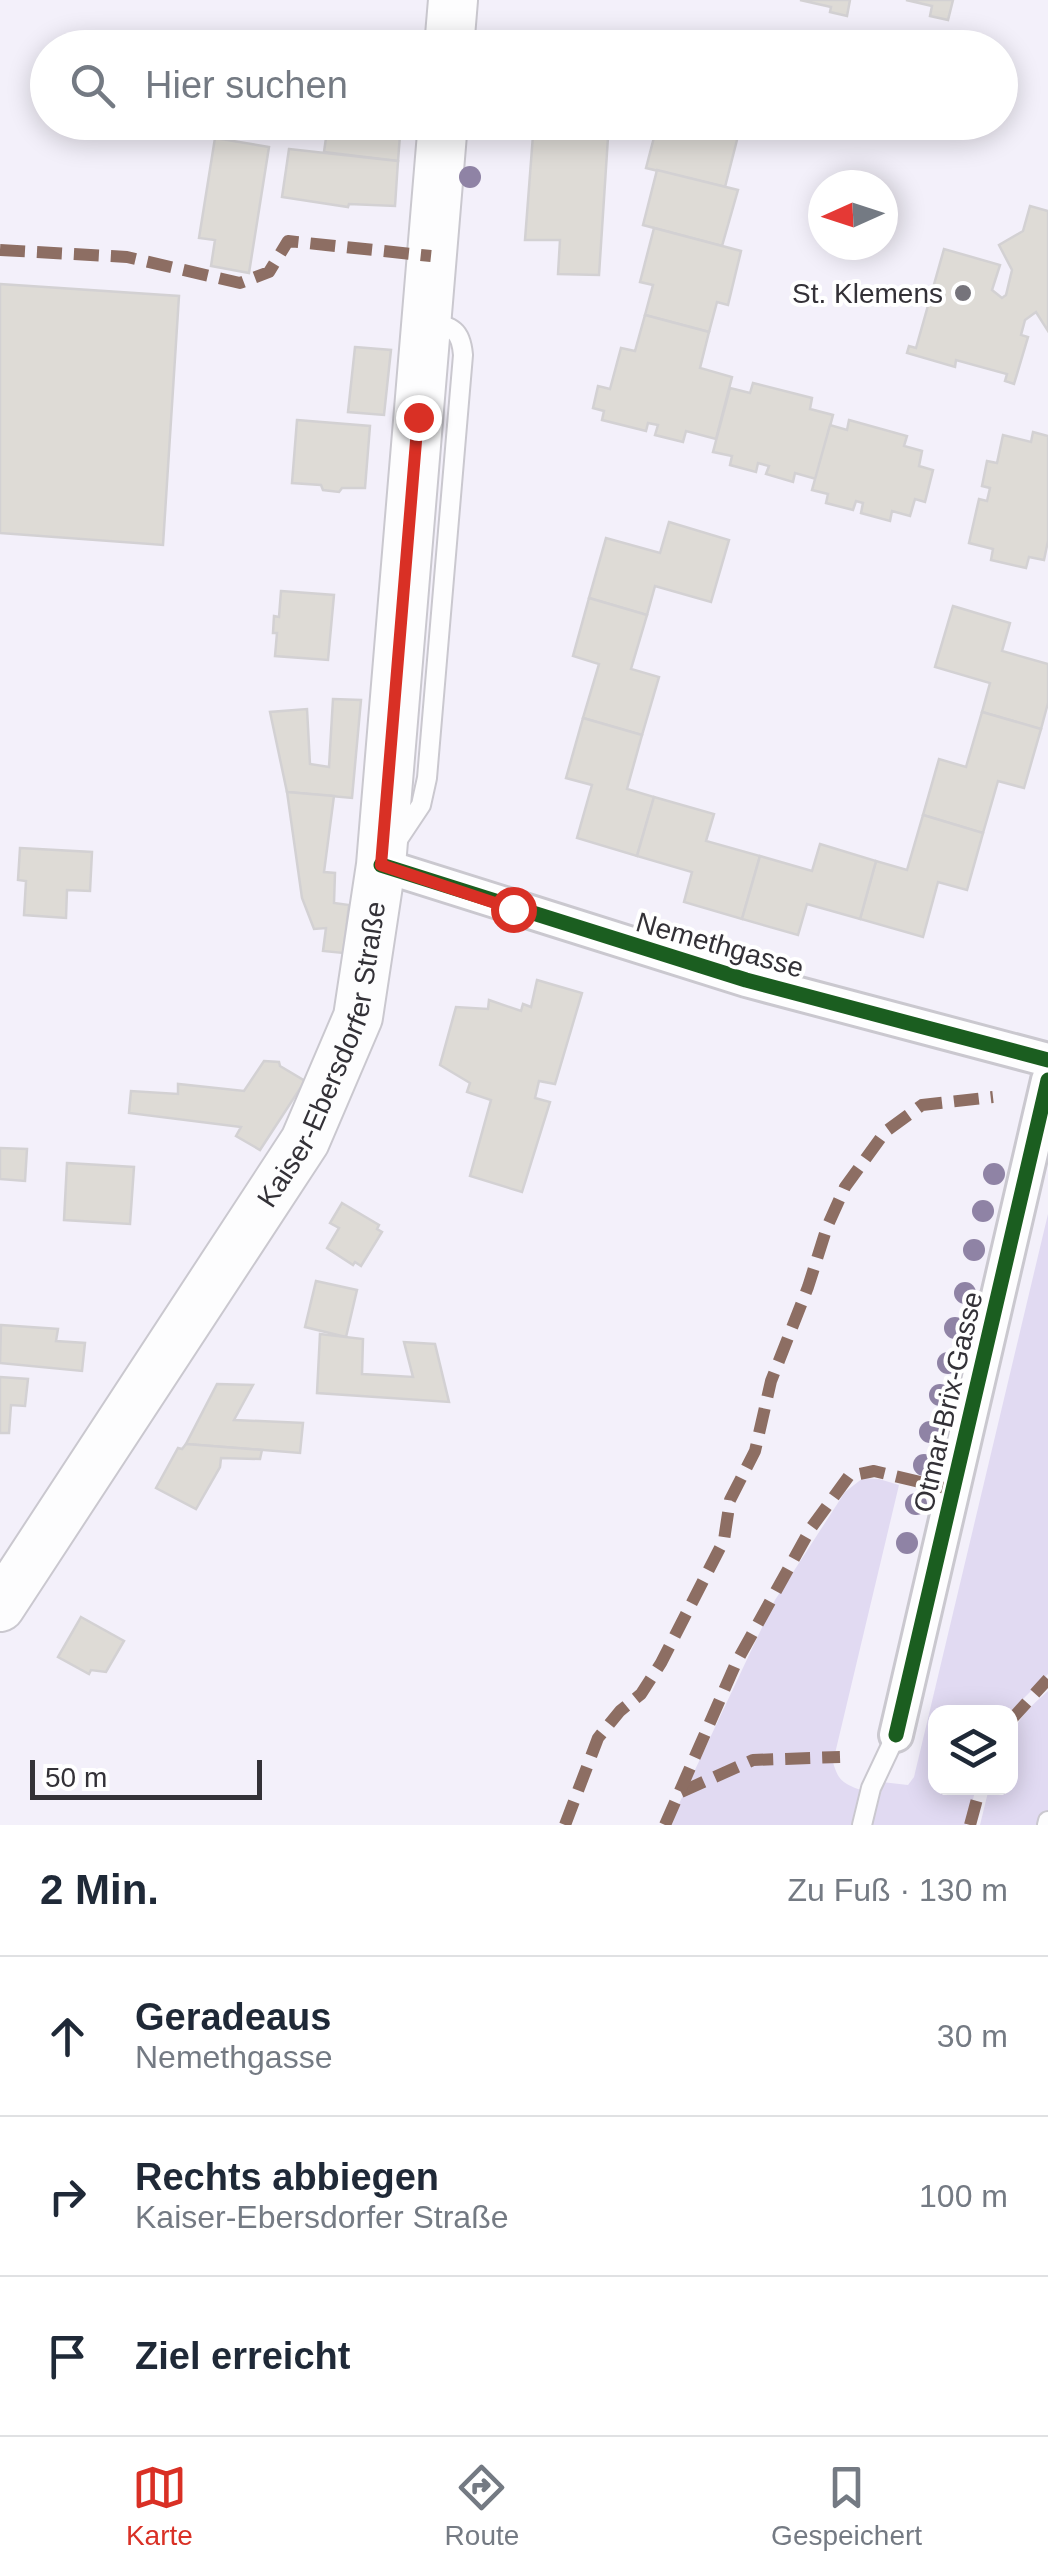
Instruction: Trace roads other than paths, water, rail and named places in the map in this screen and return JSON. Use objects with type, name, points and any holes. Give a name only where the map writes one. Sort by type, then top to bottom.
[{"type":"main road","points":[[450,30],[453,0]]},
{"type":"main road","name":"Kaiser-Ebersdorfer Straße","points":[[0,1606],[305,1142],[358,1017],[381,865],[441,140]]},
{"type":"street","name":"Nemethgasse","points":[[381,865],[746,980],[1048,1060]]},
{"type":"street","name":"Otmar-Brix-Gasse","points":[[896,1736],[1048,1080]]},
{"type":"lane","points":[[862,1825],[871,1788],[896,1736]]},
{"type":"place","name":"St. Klemens","points":[[963,293]]}]
